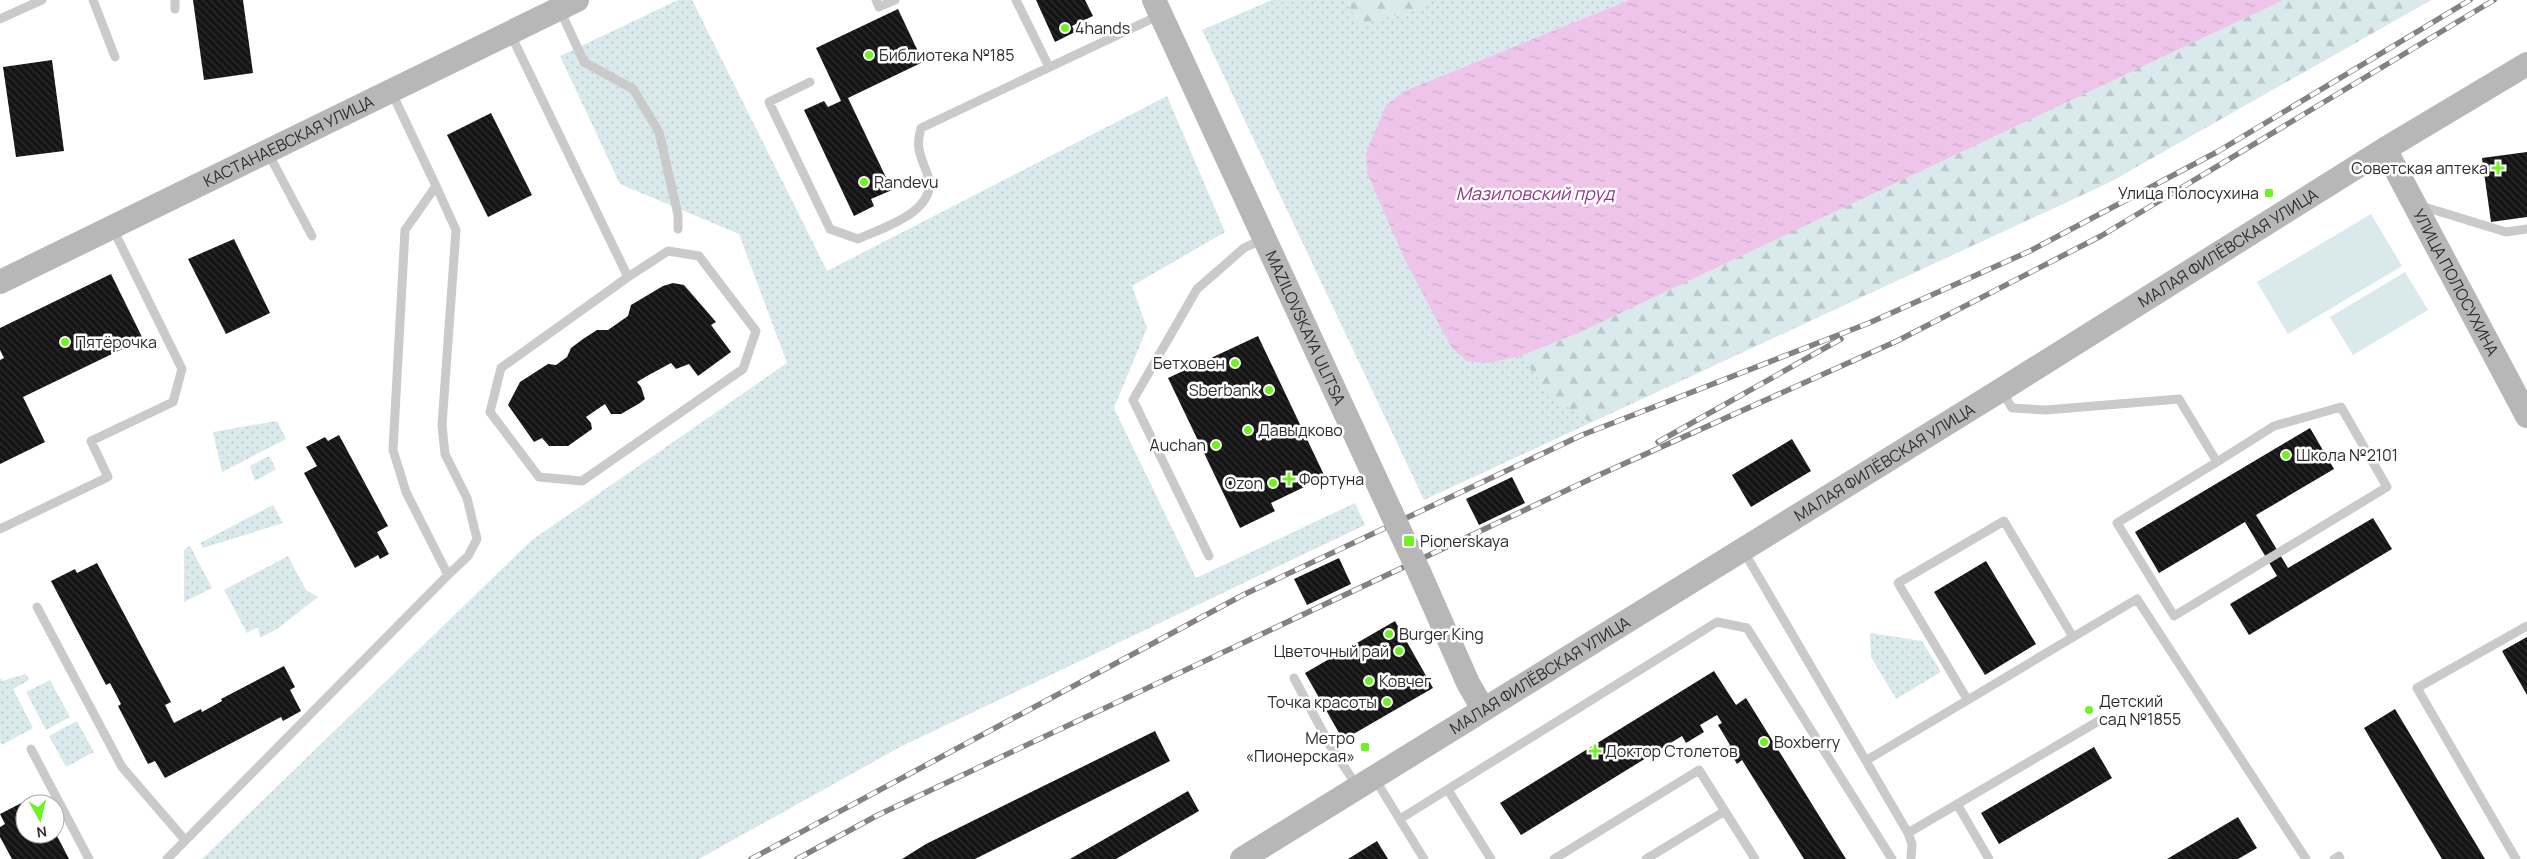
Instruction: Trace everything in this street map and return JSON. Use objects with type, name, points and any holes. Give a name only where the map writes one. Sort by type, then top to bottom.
[{"type":"street","name":"КАСТАНАЕВСКАЯ УЛИЦА","points":[[0,282],[568,4]]},
{"type":"street","name":"MAZILOVSKAYA ULITSA","points":[[1157,7],[1420,574],[1468,683],[1483,709]]},
{"type":"street","name":"МАЛАЯ ФИЛЁВСКАЯ УЛИЦА","points":[[1242,859],[2001,390],[2385,149],[2527,64]]},
{"type":"street","name":"УЛИЦА ПОЛОСУХИНА","points":[[2385,149],[2517,390],[2527,416]]},
{"type":"lane","points":[[0,19],[42,0]]},
{"type":"lane","points":[[93,0],[115,57]]},
{"type":"lane","points":[[876,0],[879,7],[895,0]]},
{"type":"lane","points":[[1016,0],[1049,67]]},
{"type":"lane","points":[[568,4],[584,62],[633,90],[659,132],[678,215],[678,229]]},
{"type":"lane","points":[[810,82],[769,102],[830,228],[858,239],[916,211],[928,196],[929,179],[916,144],[921,128],[1049,67],[1157,7]]},
{"type":"lane","points":[[510,33],[628,277]]},
{"type":"lane","points":[[167,859],[468,556],[477,539],[467,498],[445,454],[442,424],[456,230],[391,90]]},
{"type":"lane","points":[[267,151],[312,236]]},
{"type":"lane","points":[[436,186],[405,230],[393,450],[406,492],[448,575]]},
{"type":"lane","points":[[2416,204],[2506,232],[2527,229]]},
{"type":"lane","points":[[0,529],[108,478],[91,441],[173,402],[182,369],[112,227]]},
{"type":"lane","points":[[1209,556],[1133,400],[1197,289],[1244,248],[1265,238]]},
{"type":"lane","points":[[668,251],[699,256],[756,331],[743,369],[582,481],[539,477],[490,412],[501,368],[628,277],[668,251]]},
{"type":"lane","points":[[2001,390],[2012,408],[2046,410],[2179,399],[2217,462]]},
{"type":"lane","points":[[2341,408],[2387,487],[2174,616],[2117,523],[2217,462],[2274,426],[2341,408]]},
{"type":"lane","points":[[1967,699],[1898,583],[2004,520],[2072,637]]},
{"type":"lane","points":[[1743,550],[1908,833],[1912,844],[1910,859]]},
{"type":"lane","points":[[1867,760],[2137,599],[2306,859]]},
{"type":"lane","points":[[37,607],[122,767],[185,840]]},
{"type":"lane","points":[[1400,819],[1717,622],[1747,628],[1892,859]]},
{"type":"lane","points":[[2516,859],[2417,688],[2527,626]]},
{"type":"lane","points":[[1294,678],[1332,747],[1400,819],[1424,859]]},
{"type":"lane","points":[[1908,833],[2102,719]]},
{"type":"lane","points":[[31,749],[89,859]]},
{"type":"lane","points":[[1554,859],[1699,770],[1755,859]]},
{"type":"lane","points":[[1448,790],[1492,859]]},
{"type":"lane","points":[[1957,804],[1989,859]]},
{"type":"lane","points":[[1646,859],[1725,811]]},
{"type":"lane","points":[[2334,859],[2339,856],[2340,859]]},
{"type":"green space","points":[[678,0],[692,0],[827,271],[1167,96],[1225,232],[1132,286],[1147,328],[1114,408],[1196,578],[1355,503],[1365,525],[900,747],[699,859],[202,859],[532,540],[787,363],[739,234],[620,184],[560,56]]},
{"type":"green space","points":[[1272,0],[1629,0],[1407,90],[1452,348],[2283,0],[2431,0],[2110,182],[1424,500],[1202,30]]},
{"type":"green space","points":[[1272,0],[1344,0],[1264,3]]},
{"type":"green space","points":[[1344,0],[1436,0],[1413,11],[1360,24]]},
{"type":"green space","points":[[2283,0],[2431,0],[2110,182],[1590,422],[1555,399],[1520,356],[1580,332]]},
{"type":"green space","points":[[2371,214],[2402,266],[2288,334],[2257,282]]},
{"type":"green space","points":[[2405,272],[2428,310],[2353,355],[2330,317]]},
{"type":"green space","points":[[277,421],[286,439],[222,472],[213,432]]},
{"type":"green space","points":[[269,456],[276,469],[255,481],[250,466]]},
{"type":"green space","points":[[273,505],[283,523],[203,548],[200,543]]},
{"type":"green space","points":[[190,546],[212,588],[184,602],[184,550]]},
{"type":"green space","points":[[288,556],[306,590],[318,597],[277,629],[260,638],[258,627],[247,633],[224,590]]},
{"type":"green space","points":[[1870,633],[1922,641],[1941,672],[1896,699],[1871,657]]},
{"type":"green space","points":[[26,674],[29,680],[13,689],[33,728],[2,745],[0,741],[0,677],[2,681]]},
{"type":"green space","points":[[50,680],[70,717],[46,730],[26,692]]},
{"type":"green space","points":[[77,721],[94,752],[66,767],[49,736]]},
{"type":"water","name":"Мазиловский пруд","points":[[1629,0],[2283,0],[1580,332],[1520,356],[1489,363],[1467,361],[1452,348],[1406,262],[1367,173],[1366,153],[1386,105],[1407,90]]},
{"type":"building","points":[[193,0],[243,0],[253,73],[204,80]]},
{"type":"building","points":[[1036,0],[1085,0],[1093,16],[1072,26],[1075,32],[1055,42]]},
{"type":"building","points":[[898,9],[923,62],[848,98],[892,190],[871,199],[874,206],[854,216],[804,110],[824,101],[828,107],[841,101],[816,48]]},
{"type":"building","points":[[52,60],[64,151],[16,157],[3,67]]},
{"type":"building","points":[[491,113],[532,195],[488,217],[447,135]]},
{"type":"building","points":[[2527,152],[2527,217],[2491,222],[2482,158]]},
{"type":"building","points":[[234,239],[270,313],[226,334],[188,259]]},
{"type":"building","points":[[111,274],[143,339],[23,397],[45,442],[0,464],[0,360],[4,358],[0,350],[0,328]]},
{"type":"building","points":[[673,283],[684,285],[716,322],[711,325],[731,352],[698,376],[689,364],[676,369],[671,363],[647,376],[637,382],[645,399],[621,414],[611,414],[605,404],[586,417],[591,423],[592,429],[568,446],[549,446],[542,438],[534,442],[508,405],[520,382],[548,364],[556,365],[567,357],[571,348],[583,339],[597,330],[608,330],[628,316],[631,305],[663,286]]},
{"type":"building","name":"Давыдково","points":[[1258,336],[1325,477],[1271,503],[1275,511],[1240,528],[1168,378]]},
{"type":"building","points":[[2310,428],[2334,469],[2256,515],[2288,568],[2373,518],[2392,549],[2249,635],[2230,604],[2277,576],[2245,522],[2159,573],[2135,532]]},
{"type":"building","points":[[339,435],[388,526],[377,532],[389,554],[380,559],[378,555],[355,568],[304,473],[317,466],[306,447],[325,437],[328,441]]},
{"type":"building","points":[[1792,439],[1811,471],[1751,507],[1732,475]]},
{"type":"building","points":[[1512,477],[1525,503],[1479,525],[1466,499]]},
{"type":"building","points":[[1339,558],[1351,584],[1307,605],[1294,579]]},
{"type":"building","points":[[1986,561],[2036,644],[1985,675],[1934,592]]},
{"type":"building","points":[[97,563],[171,702],[165,705],[174,723],[201,709],[202,712],[222,701],[221,699],[284,666],[295,687],[290,690],[301,711],[283,721],[281,717],[165,778],[155,761],[148,764],[118,706],[121,704],[110,683],[106,685],[51,581],[75,569],[77,573]]},
{"type":"building","name":"Ковчег","points":[[1395,621],[1433,688],[1343,740],[1305,673]]},
{"type":"building","points":[[2527,637],[2527,695],[2502,651]]},
{"type":"building","points":[[1714,671],[1736,705],[1746,698],[1846,859],[1804,859],[1742,760],[1737,764],[1727,747],[1730,745],[1718,725],[1722,723],[1717,715],[1700,725],[1704,732],[1686,743],[1682,736],[1521,835],[1500,803]]},
{"type":"building","points":[[2395,709],[2485,859],[2442,859],[2364,728]]},
{"type":"building","points":[[1155,731],[1170,761],[975,859],[902,859],[926,844]]},
{"type":"building","points":[[2094,747],[2112,778],[1999,844],[1981,813]]},
{"type":"building","points":[[1188,791],[1199,811],[1116,859],[1070,859]]},
{"type":"building","points":[[15,806],[15,844],[61,844],[69,859],[12,859],[0,837],[0,827],[5,824],[0,814]]},
{"type":"building","points":[[2238,817],[2257,848],[2238,859],[2167,859]]},
{"type":"building","points":[[1377,841],[1388,859],[1348,859]]},
{"type":"railway","points":[[751,859],[1243,595],[1582,435],[1869,323],[2030,251],[2217,152],[2470,0]]},
{"type":"railway","points":[[797,859],[878,815],[1599,475],[1897,341],[2101,236],[2494,0]]},
{"type":"railway","points":[[1658,442],[1841,339]]},
{"type":"place","name":"4hands","points":[[1065,28]]},
{"type":"place","name":"Библиотека №185","points":[[869,55]]},
{"type":"place","name":"Советская аптека","points":[[2498,168]]},
{"type":"place","name":"Randevu","points":[[864,182]]},
{"type":"place","name":"Улица Полосухина","points":[[2269,193]]},
{"type":"place","name":"Пятёрочка","points":[[65,342]]},
{"type":"place","name":"Бетховен","points":[[1235,363]]},
{"type":"place","name":"Sberbank","points":[[1269,390]]},
{"type":"place","name":"Давыдково","points":[[1248,430]]},
{"type":"place","name":"Auchan","points":[[1216,445]]},
{"type":"place","name":"Школа №2101","points":[[2286,455]]},
{"type":"place","name":"Фортуна","points":[[1289,479]]},
{"type":"place","name":"Ozon","points":[[1273,483]]},
{"type":"place","name":"Pionerskaya","points":[[1409,541]]},
{"type":"place","name":"Burger King","points":[[1389,634]]},
{"type":"place","name":"Цветочный рай","points":[[1399,651]]},
{"type":"place","name":"Ковчег","points":[[1369,681]]},
{"type":"place","name":"Точка красоты","points":[[1387,702]]},
{"type":"place","name":"Детский сад №1855","points":[[2089,710]]},
{"type":"place","name":"Boxberry","points":[[1764,742]]},
{"type":"place","name":"Метро «Пионерская»","points":[[1365,747]]},
{"type":"place","name":"Доктор Столетов","points":[[1595,751]]}]
